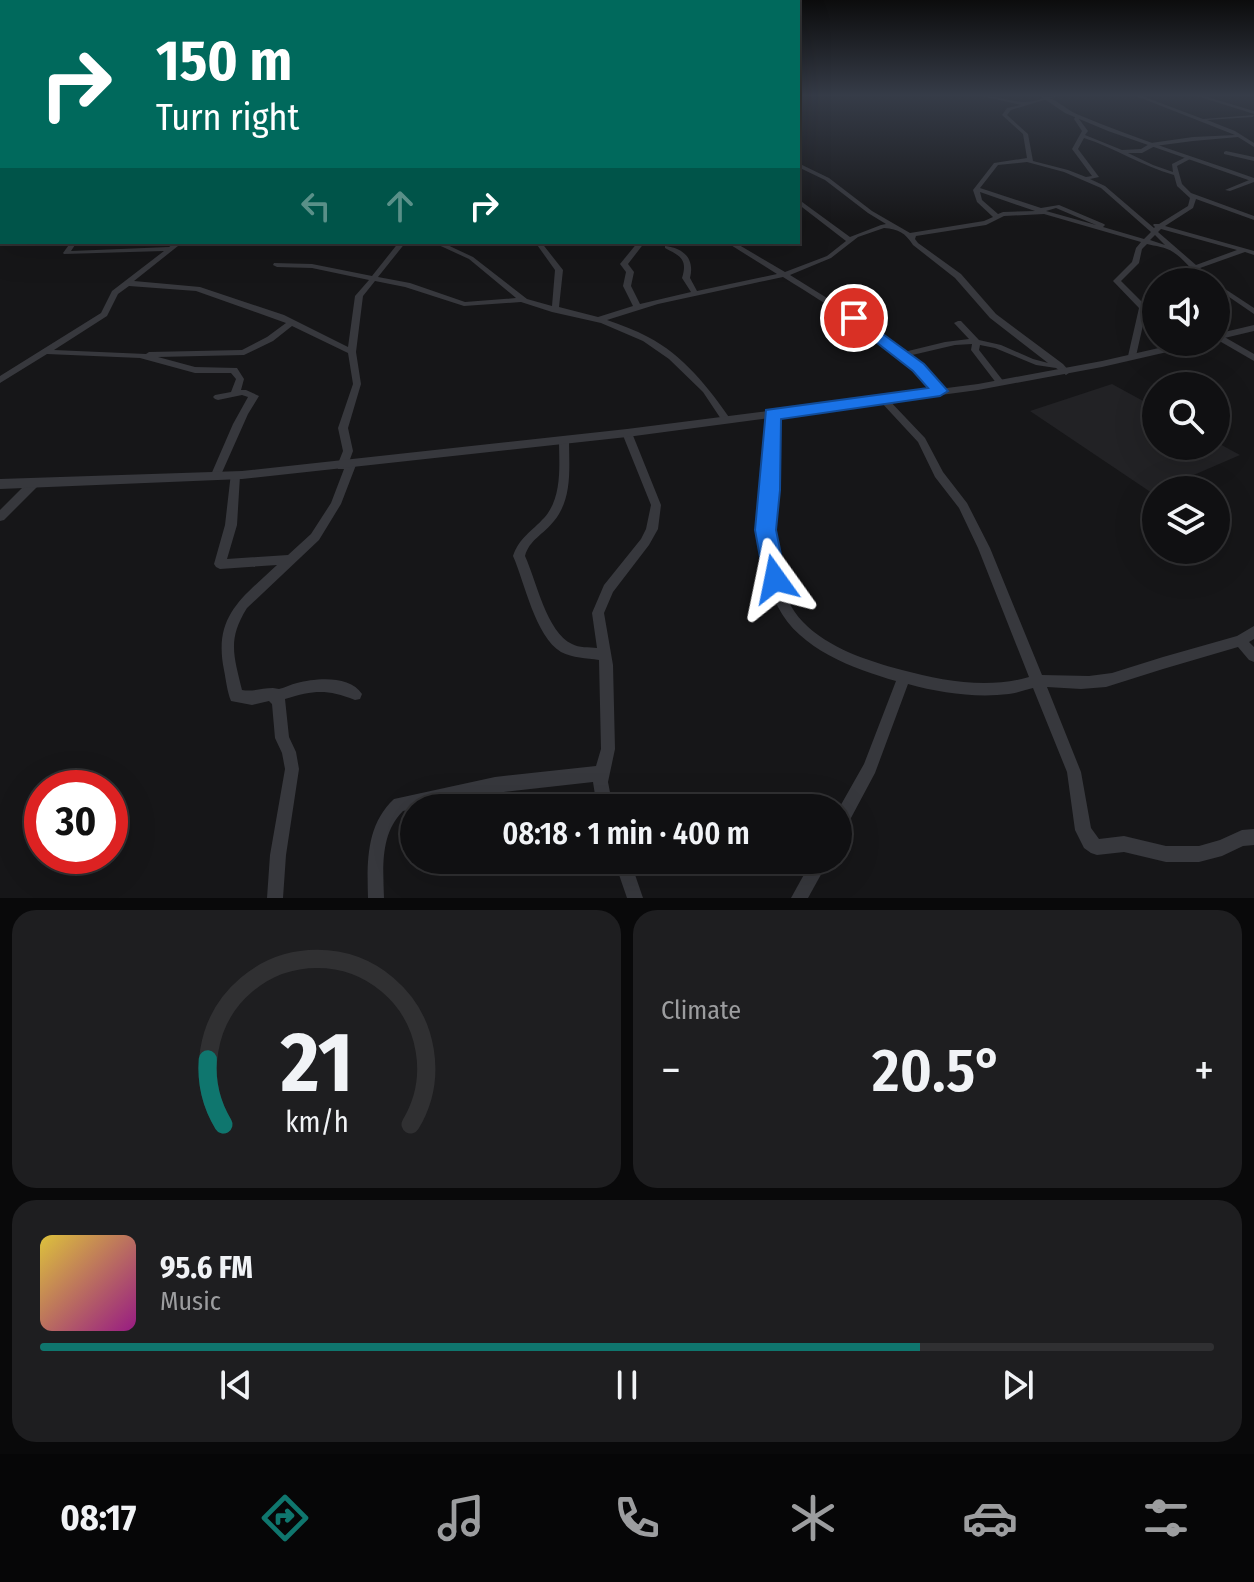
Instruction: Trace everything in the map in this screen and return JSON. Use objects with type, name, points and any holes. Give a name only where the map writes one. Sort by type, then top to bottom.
[{"type":"street","points":[[1025,138],[1027,160]]},
{"type":"street","points":[[1081,138],[1075,149],[1096,177],[1085,179]]},
{"type":"street","points":[[1088,138],[1124,151],[1146,165],[1175,174]]},
{"type":"street","points":[[1131,138],[1254,180]]},
{"type":"street","points":[[1124,151],[1142,151],[1152,146],[1215,138]]},
{"type":"street","points":[[1242,138],[1254,145]]},
{"type":"street","points":[[1226,153],[1254,159]]},
{"type":"street","points":[[1142,306],[1117,281],[1135,263],[1138,250],[1157,230],[1189,210],[1193,201],[1179,185],[1175,174],[1175,164],[1188,158]]},
{"type":"street","points":[[996,216],[979,201],[977,189],[996,164],[1027,160],[1085,179],[1111,193],[1143,223],[1157,230],[1254,253]]},
{"type":"street","points":[[800,166],[827,179],[870,212],[911,236],[933,260],[958,276],[993,316],[1063,369]]},
{"type":"street","points":[[1228,190],[1254,180]]},
{"type":"street","points":[[977,189],[1173,249]]},
{"type":"street","points":[[1189,194],[1254,218]]},
{"type":"street","points":[[800,203],[849,240]]},
{"type":"street","points":[[911,236],[936,228],[986,223],[996,216],[1042,211]]},
{"type":"street","points":[[601,319],[695,293],[786,274],[829,257],[849,240],[883,226],[897,227]]},
{"type":"street","points":[[1157,230],[1194,268],[1254,247]]},
{"type":"street","points":[[73,244],[67,254],[170,249]]},
{"type":"street","points":[[0,380],[108,311],[112,298],[126,283],[177,244]]},
{"type":"street","points":[[355,694],[345,687],[329,685],[277,696],[240,698],[236,696],[233,670],[225,646],[234,616],[243,604],[320,530],[336,504],[347,465],[348,451],[343,428],[357,384],[352,352],[359,296],[370,278],[388,263],[402,244]]},
{"type":"street","points":[[540,244],[559,270],[555,310]]},
{"type":"street","points":[[638,308],[627,286],[630,272],[624,264],[640,244]]},
{"type":"street","points":[[733,244],[862,322],[940,391]]},
{"type":"street","points":[[453,245],[505,283],[521,300]]},
{"type":"street","points":[[667,247],[688,260],[686,278],[695,293]]},
{"type":"street","points":[[277,265],[312,266],[415,287],[464,304],[484,300],[521,300],[601,319],[646,339],[672,357],[710,394],[726,420]]},
{"type":"street","points":[[126,283],[197,289],[292,322],[352,352]]},
{"type":"street","points":[[1230,295],[1254,312]]},
{"type":"street","points":[[1132,356],[1142,311]]},
{"type":"street","points":[[48,352],[143,355],[244,352],[270,339],[292,322]]},
{"type":"street","points":[[958,323],[976,342]]},
{"type":"street","points":[[1230,334],[1254,328]]},
{"type":"street","points":[[902,355],[955,341],[976,342],[991,344],[1034,363],[1063,369]]},
{"type":"street","points":[[976,342],[975,350],[1000,382]]},
{"type":"street","points":[[1230,344],[1254,358]]},
{"type":"street","points":[[0,484],[235,476],[347,465],[627,433],[883,399],[1000,382],[1142,354]]},
{"type":"street","points":[[143,355],[195,370],[236,371],[240,379],[235,393]]},
{"type":"street","points":[[215,477],[236,435],[243,411],[254,396],[248,392],[218,397]]},
{"type":"street","points":[[883,399],[922,440],[939,474],[963,506],[984,548],[1074,772],[1083,830],[1090,842],[1097,847],[1124,844],[1166,854],[1187,854],[1222,848],[1242,838],[1254,837]]},
{"type":"street","points":[[772,414],[766,530],[769,557],[783,603],[810,638],[903,680],[1008,688],[1036,681],[1110,681],[1240,641],[1254,632]]},
{"type":"street","points":[[600,794],[608,749],[605,656],[598,613],[602,600],[645,542],[656,505],[627,433]]},
{"type":"street","points":[[564,439],[565,478],[556,510],[525,542],[519,556],[537,608],[560,644],[574,651],[605,656]]},
{"type":"street","points":[[235,476],[231,525],[220,564],[293,559]]},
{"type":"street","points":[[0,517],[35,482]]},
{"type":"street","points":[[1240,641],[1254,656]]},
{"type":"street","points":[[852,800],[870,768],[903,680]]},
{"type":"street","points":[[275,898],[278,855],[292,769],[282,738],[277,696]]},
{"type":"street","points":[[376,898],[381,827],[388,812],[399,804],[495,785],[602,773]]},
{"type":"street","points":[[627,874],[635,898]]},
{"type":"street","points":[[799,898],[813,874]]},
{"type":"shaded area","points":[[1112,384],[1142,400],[1142,460],[1228,460],[1191,476],[1142,476],[1142,486],[1030,411]]},
{"type":"shaded area","points":[[1230,450],[1240,455],[1230,459]]},
{"type":"route","points":[[775,579],[766,530],[772,414],[940,391],[918,368],[854,318]]}]
